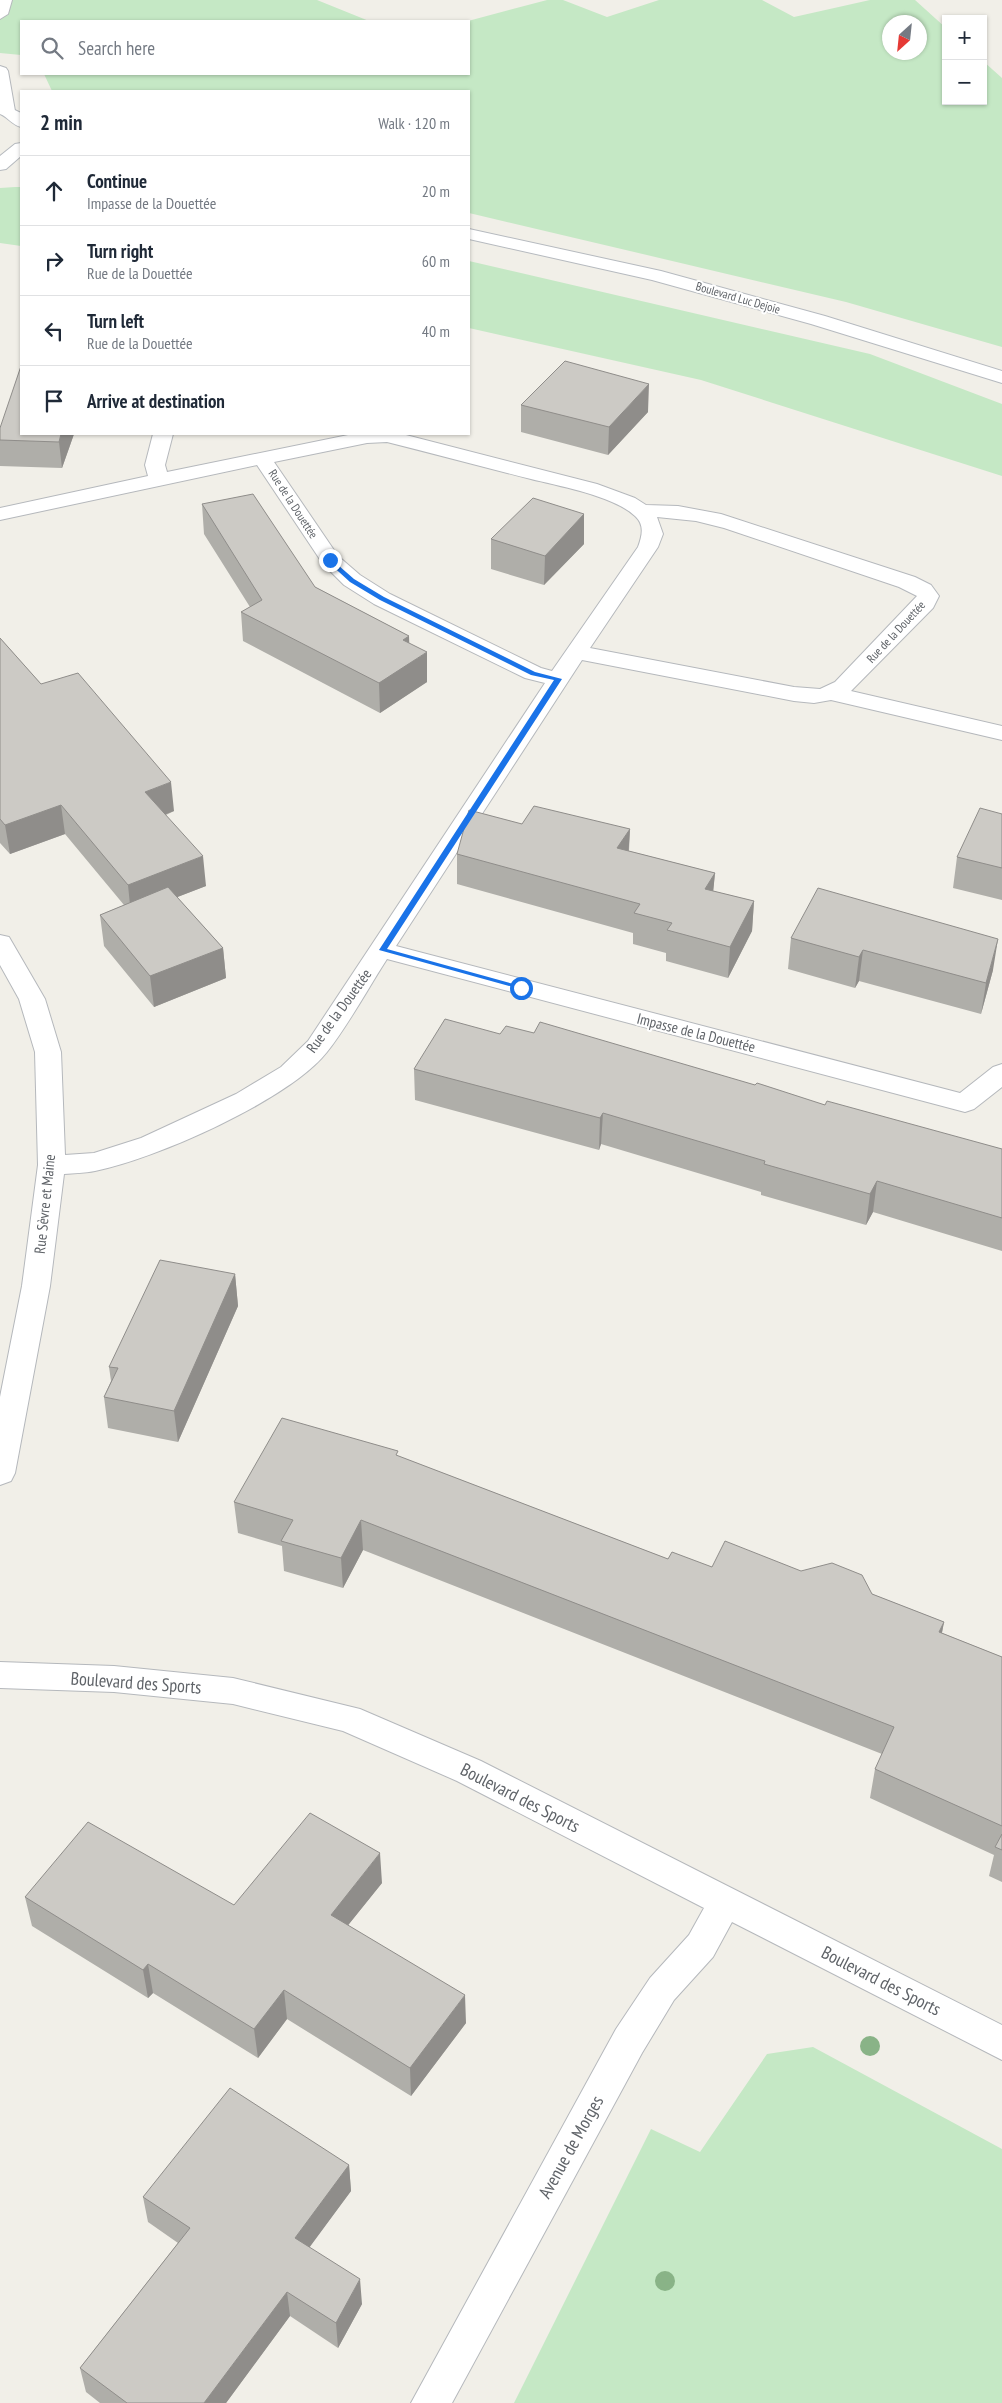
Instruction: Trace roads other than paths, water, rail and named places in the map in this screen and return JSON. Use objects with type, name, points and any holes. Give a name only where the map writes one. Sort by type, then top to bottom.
[{"type":"street","points":[[0,14],[4,0]]},
{"type":"street","points":[[0,71],[4,110],[20,121]]},
{"type":"street","points":[[1,164],[20,149]]},
{"type":"street","points":[[1,164],[20,166]]},
{"type":"street","name":"Boulevard Luc Dejoie","points":[[470,234],[655,274],[818,320],[1002,377]]},
{"type":"street","points":[[159,481],[155,465],[163,435]]},
{"type":"street","name":"Rue de la Douettée","points":[[0,514],[366,436],[387,436],[405,439],[580,486],[628,502],[642,511],[650,521],[652,534],[648,547],[558,679],[318,1047],[290,1073],[245,1100],[151,1145],[94,1162],[52,1165]]},
{"type":"street","name":"Rue de la Douettée","points":[[262,458],[330,560],[352,580],[382,599],[533,673],[558,679]]},
{"type":"street","name":"Rue de la Douettée","points":[[642,511],[678,511],[718,519],[908,582],[923,590],[928,596],[925,603],[844,687],[833,694]]},
{"type":"street","points":[[576,652],[794,694],[815,696],[833,694],[1002,733]]},
{"type":"street","name":"Rue Sèvre et Maine","points":[[0,943],[32,999],[48,1052],[52,1165],[36,1286],[0,1473]]},
{"type":"street","name":"Impasse de la Douettée","points":[[382,950],[965,1103],[1002,1073]]},
{"type":"street","name":"Boulevard des Sports","points":[[0,1675],[114,1679],[233,1691],[348,1719],[469,1771],[1002,2043]]},
{"type":"street","name":"Avenue de Morges","points":[[431,2403],[629,2041],[662,1989],[701,1946],[725,1902]]}]
